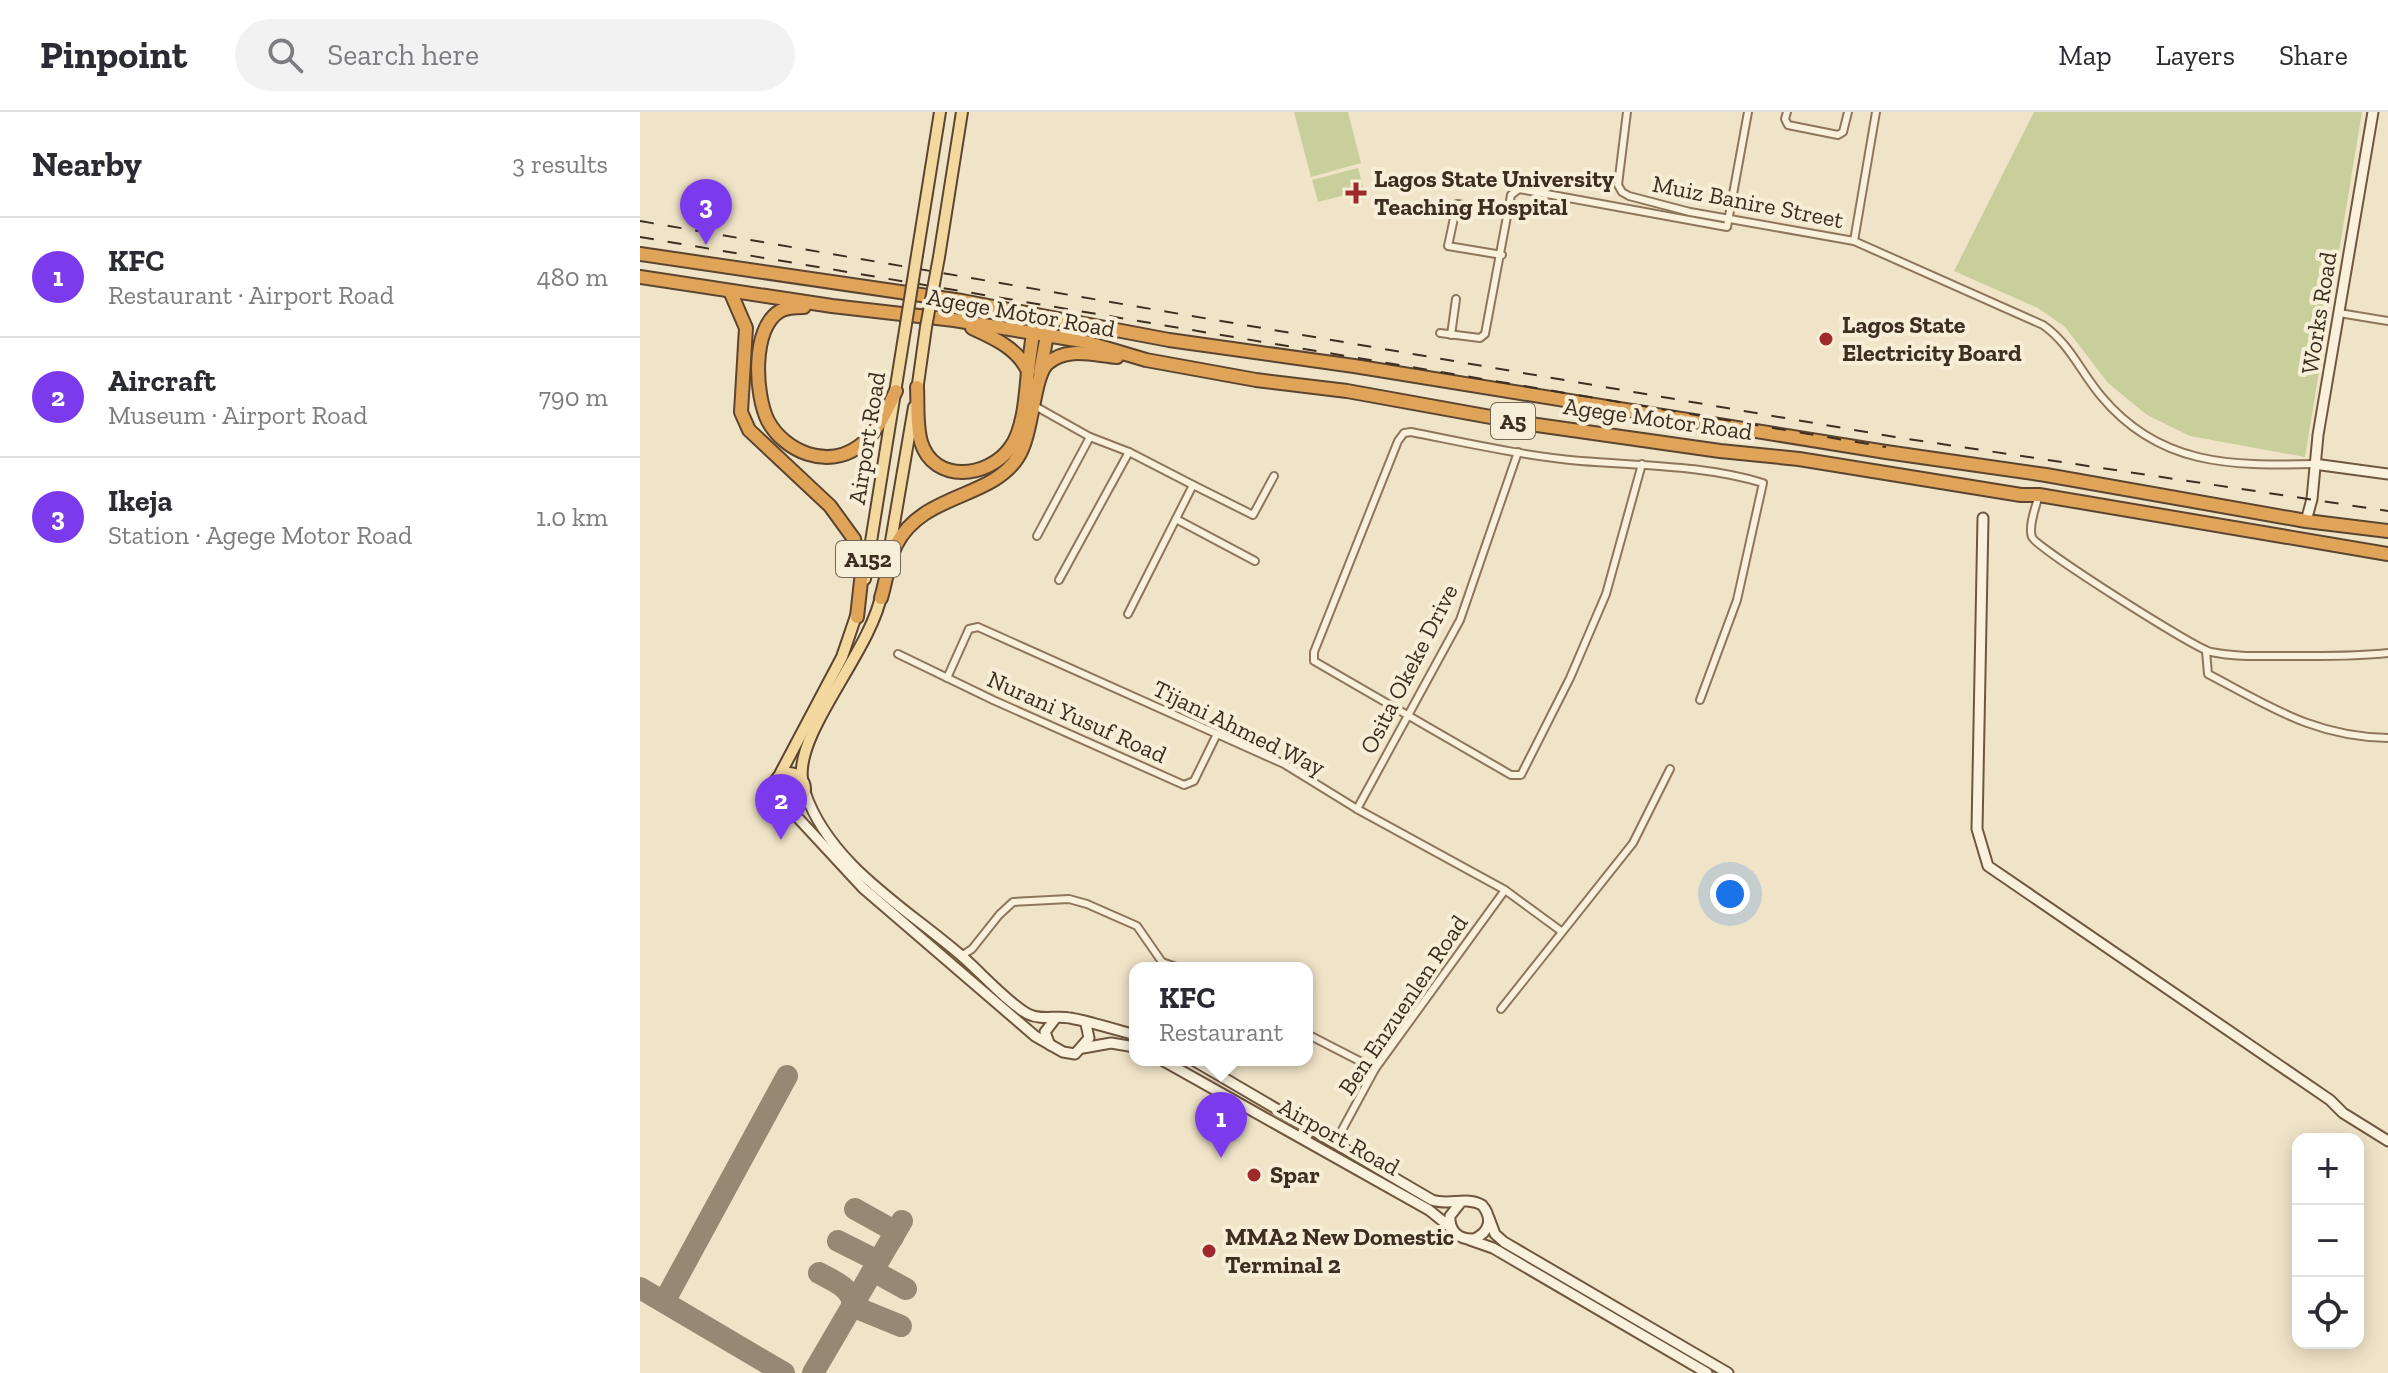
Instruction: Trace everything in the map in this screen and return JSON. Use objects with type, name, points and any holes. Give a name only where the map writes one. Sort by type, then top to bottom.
[{"type":"highway","name":"Agege Motor Road","points":[[640,254],[962,301],[1169,340],[1354,366],[1725,427],[2046,475],[2306,521],[2388,531]]},
{"type":"highway","name":"Agege Motor Road","points":[[640,277],[832,306],[954,320],[1082,341],[1146,360],[1256,380],[1347,391],[1530,424],[1799,459],[2021,495],[2039,495],[2388,554]]},
{"type":"highway","points":[[730,291],[746,328],[741,412],[749,430],[830,506],[854,539],[862,572],[857,617]]},
{"type":"highway","points":[[832,306],[785,309],[765,327],[759,350],[758,375],[761,401],[769,423],[784,440],[804,454],[821,458],[842,455],[859,447],[878,427],[896,391]]},
{"type":"highway","points":[[954,320],[998,339],[1034,372]]},
{"type":"highway","points":[[881,598],[896,546],[922,513],[979,487],[1017,458],[1035,406],[1033,333]]},
{"type":"highway","points":[[917,387],[922,445],[934,462],[951,472],[974,473],[995,464],[1012,447],[1047,335]]},
{"type":"highway","points":[[1034,372],[1070,353],[1146,360]]},
{"type":"highway","points":[[1720,451],[1725,427]]},
{"type":"main road","name":"Airport Road","points":[[778,778],[842,657],[857,617],[940,112]]},
{"type":"main road","name":"Airport Road","points":[[802,779],[803,752],[857,654],[881,598],[962,112]]},
{"type":"main road","name":"Works Road","points":[[2306,521],[2373,112]]},
{"type":"main road","points":[[2314,464],[2388,474]]},
{"type":"main road","points":[[1983,518],[1977,829],[1988,866],[2330,1100],[2343,1113],[2388,1141]]},
{"type":"main road","points":[[1086,1024],[1089,1038],[1075,1054],[1063,1052],[1027,1030],[838,863],[796,813],[774,795],[778,778],[791,773],[802,779],[815,817],[843,854],[872,883],[1024,1011],[1040,1018],[1071,1018],[1129,1034]]},
{"type":"main road","points":[[787,806],[797,804],[805,792]]},
{"type":"main road","points":[[1050,1045],[1045,1032],[1055,1019]]},
{"type":"main road","points":[[1083,1048],[1111,1043],[1129,1046]]},
{"type":"main road","name":"Airport Road","points":[[1173,1066],[1429,1210],[1452,1229]]},
{"type":"main road","name":"Airport Road","points":[[1203,1066],[1432,1200],[1448,1204],[1461,1202]]},
{"type":"main road","points":[[1707,1373],[1493,1248],[1461,1238],[1452,1229],[1450,1216],[1461,1202],[1476,1201],[1482,1205],[1495,1234],[1504,1242],[1728,1373]]},
{"type":"main road","points":[[1467,1239],[1486,1231],[1489,1218]]},
{"type":"street","name":"Muiz Banire Street","points":[[1627,112],[1618,185],[1622,192],[1661,205],[1854,241],[2043,325],[2064,342],[2110,407],[2168,449],[2244,465],[2314,464]]},
{"type":"street","points":[[1440,333],[1480,338],[1485,334],[1502,255],[1506,212],[1511,195],[1519,189],[1727,227],[1748,112]]},
{"type":"street","points":[[1787,112],[1785,119],[1788,125],[1838,135],[1843,132],[1848,112]]},
{"type":"street","name":"Muiz Banire Street","points":[[1854,241],[1876,112]]},
{"type":"street","points":[[1502,255],[1448,246],[1457,204],[1506,212]]},
{"type":"street","points":[[1451,335],[1456,299]]},
{"type":"street","points":[[2339,313],[2388,321]]},
{"type":"street","points":[[1035,406],[1090,437],[1129,452],[1253,515],[1274,476]]},
{"type":"street","points":[[1642,464],[1606,594],[1570,678],[1521,775],[1511,775],[1314,661],[1314,652],[1398,441],[1404,433],[1411,432],[1579,461],[1642,464],[1725,472],[1763,483],[1737,600],[1700,700]]},
{"type":"street","points":[[1037,536],[1090,437]]},
{"type":"street","points":[[1059,580],[1129,452]]},
{"type":"street","name":"Osita Okeke Drive","points":[[1357,809],[1460,620],[1518,452]]},
{"type":"street","points":[[1128,614],[1193,485]]},
{"type":"street","points":[[2039,495],[2031,529],[2031,537],[2038,546],[2082,572],[2146,617],[2206,651],[2246,656],[2388,653]]},
{"type":"street","points":[[1176,519],[1255,561]]},
{"type":"street","name":"Tijani Ahmed Way","points":[[947,678],[973,626],[1284,764],[1357,809],[1505,890],[1561,931]]},
{"type":"street","points":[[2206,651],[2208,674],[2301,723],[2358,738],[2388,738]]},
{"type":"street","name":"Nurani Yusuf Road","points":[[898,654],[1184,785],[1194,781],[1217,734]]},
{"type":"street","points":[[1501,1009],[1633,843],[1670,769]]},
{"type":"street","name":"Ben Enzuenlen Road","points":[[1335,1143],[1375,1069],[1505,890]]},
{"type":"street","points":[[961,956],[972,949],[1013,902],[1069,899],[1137,926],[1162,962]]},
{"type":"street","points":[[1313,1037],[1375,1069]]},
{"type":"green space","points":[[1294,112],[1348,112],[1361,163],[1311,177]]},
{"type":"green space","points":[[2034,112],[2362,112],[2305,457],[2190,436],[2147,415],[2108,383],[2065,327],[2038,308],[1954,271]]},
{"type":"green space","points":[[1358,168],[1364,190],[1318,202],[1312,180]]},
{"type":"taxiway","points":[[664,1302],[787,1076]]},
{"type":"taxiway","points":[[855,1209],[891,1229],[893,1237]]},
{"type":"taxiway","points":[[813,1373],[902,1221]]},
{"type":"taxiway","points":[[838,1241],[872,1258],[875,1267]]},
{"type":"taxiway","points":[[819,1273],[845,1289],[853,1304]]},
{"type":"taxiway","points":[[871,1274],[877,1273],[906,1289]]},
{"type":"taxiway","points":[[640,1288],[784,1373]]},
{"type":"taxiway","points":[[852,1306],[901,1326]]},
{"type":"railway","points":[[640,221],[1895,437],[2388,511]]},
{"type":"railway","points":[[640,237],[1886,447]]},
{"type":"place","name":"Lagos State University Teaching Hospital","points":[[1356,193]]},
{"type":"place","name":"Ikeja","points":[[706,245]]},
{"type":"place","name":"Lagos State Electricity Board","points":[[1826,339]]},
{"type":"place","name":"Aircraft","points":[[781,840]]},
{"type":"place","name":"KFC","points":[[1221,1158]]},
{"type":"place","name":"Spar","points":[[1254,1175]]},
{"type":"place","name":"MMA2 New Domestic Terminal 2","points":[[1209,1251]]}]
